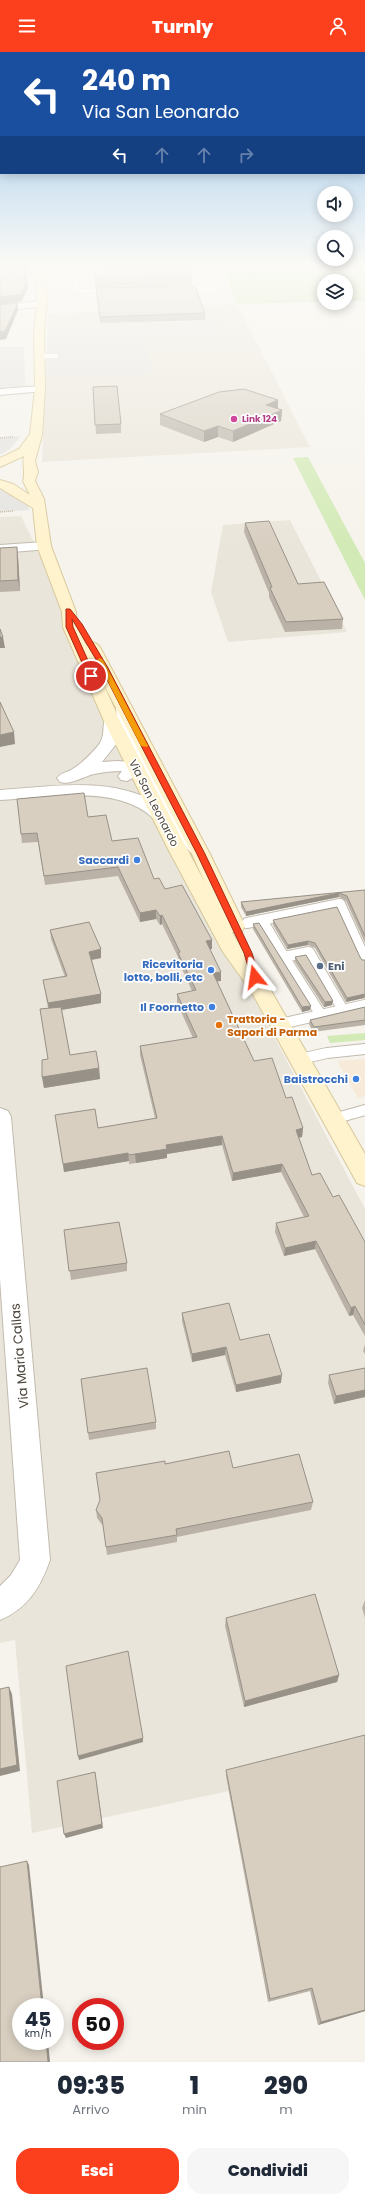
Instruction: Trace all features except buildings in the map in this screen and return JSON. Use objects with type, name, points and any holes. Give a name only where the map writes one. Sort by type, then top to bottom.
[{"type":"main road","points":[[31,472],[29,461],[36,435],[40,389],[40,361]]},
{"type":"main road","points":[[0,463],[23,452],[36,435]]},
{"type":"main road","points":[[0,463],[22,464],[31,472]]},
{"type":"main road","points":[[0,484],[20,482],[31,472]]},
{"type":"main road","name":"Via San Leonardo","points":[[31,472],[30,481],[38,499],[44,546],[68,610],[70,627],[112,721],[160,816],[233,952],[260,987]]},
{"type":"main road","points":[[0,484],[9,487],[38,506]]},
{"type":"main road","name":"Via San Leonardo","points":[[68,610],[79,624],[124,706],[201,854],[248,953],[260,987],[365,1176]]},
{"type":"street","points":[[0,392],[40,389]]},
{"type":"street","points":[[0,549],[44,546]]},
{"type":"street","points":[[124,706],[127,729],[142,760],[136,768]]},
{"type":"street","points":[[69,784],[84,768],[99,756],[112,735],[114,728],[112,721]]},
{"type":"street","points":[[0,795],[43,793],[69,784],[88,771],[110,766],[136,768],[150,774],[175,823],[201,854]]},
{"type":"street","points":[[69,784],[122,795],[150,806],[160,816]]},
{"type":"street","name":"Via Maria Callas","points":[[0,1117],[35,1560],[26,1581],[9,1597]]},
{"type":"lane","points":[[247,923],[340,904],[365,959]]},
{"type":"lane","points":[[262,920],[321,1015]]},
{"type":"lane","points":[[284,957],[309,952],[343,1010]]},
{"type":"lane","points":[[280,1024],[365,1005]]},
{"type":"lane","points":[[300,1059],[327,1053],[365,1049]]},
{"type":"lane","points":[[333,1119],[365,1110]]},
{"type":"shaded area","points":[[0,361],[24,361],[25,386],[0,388]]},
{"type":"shaded area","points":[[46,361],[266,361],[310,447],[42,462]]},
{"type":"shaded area","points":[[47,361],[149,361],[153,372],[143,375],[46,376]]},
{"type":"shaded area","points":[[21,436],[10,449],[0,455],[0,437]]},
{"type":"shaded area","points":[[0,489],[28,504],[29,510],[0,512]]},
{"type":"shaded area","points":[[21,516],[39,553],[109,719],[166,832],[365,1209],[365,1762],[32,1833],[15,1640],[0,1643],[0,517]]},
{"type":"shaded area","points":[[290,520],[347,632],[228,642],[211,592],[223,525]]},
{"type":"shaded area","name":"Baistrocchi","points":[[365,1059],[365,1098],[364,1096],[358,1098],[337,1061]]},
{"type":"green space","points":[[308,457],[365,563],[365,600],[293,458]]},
{"type":"green space","points":[[365,1033],[365,1040],[330,1043],[327,1036]]},
{"type":"slow traffic","points":[[100,660],[145,746]]},
{"type":"place","name":"Link 124","points":[[234,419]]},
{"type":"place","name":"Saccardi","points":[[137,860]]},
{"type":"place","name":"Eni","points":[[320,966]]},
{"type":"place","name":"Ricevitoria lotto, bolli, etc","points":[[211,970]]},
{"type":"place","name":"Il Foornetto","points":[[212,1007]]},
{"type":"place","name":"Trattoria - Sapori di Parma","points":[[219,1025]]},
{"type":"place","name":"Baistrocchi","points":[[356,1079]]},
{"type":"route","points":[[91,676],[70,627],[68,610],[79,624],[104,668],[201,854],[250,957],[255,977]]}]
